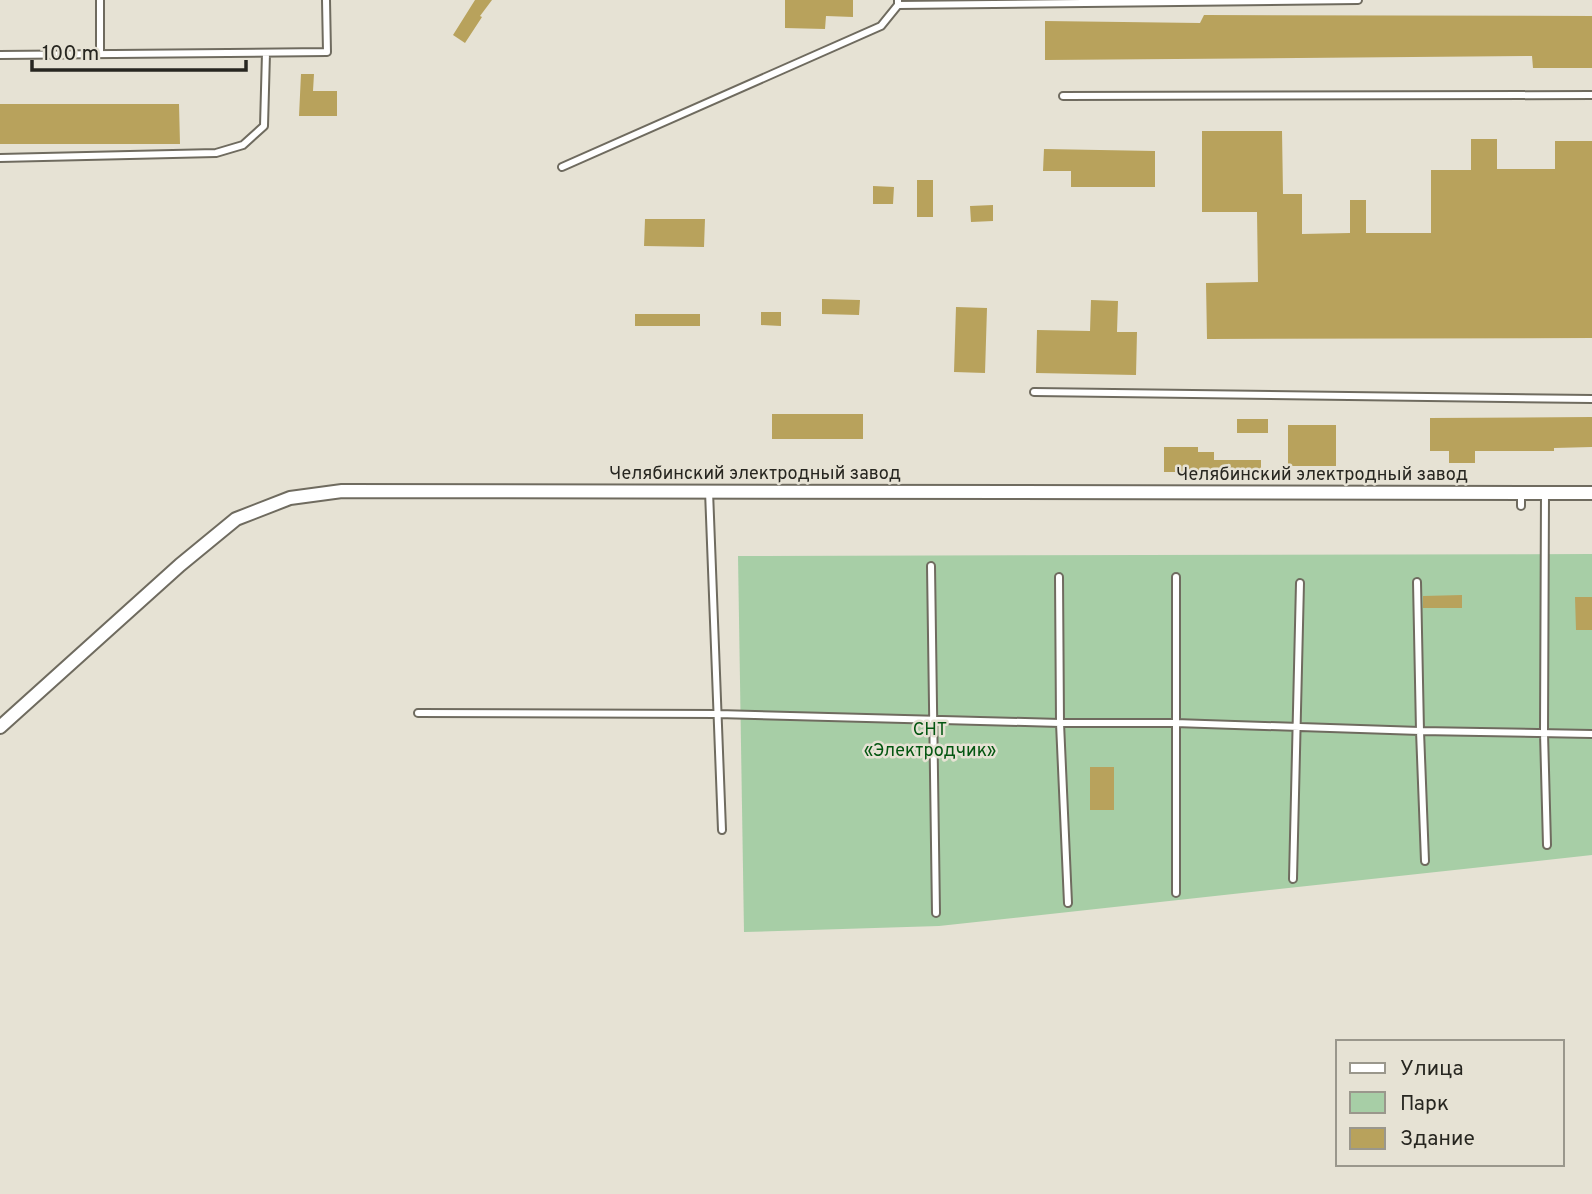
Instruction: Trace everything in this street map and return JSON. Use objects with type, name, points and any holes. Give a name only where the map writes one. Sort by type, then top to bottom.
[{"type":"street","name":"Челябинский электродный завод","points":[[0,727],[180,565],[236,519],[290,498],[342,491],[709,491],[1521,500],[1545,493],[1592,493]]},
{"type":"lane","points":[[100,0],[100,54]]},
{"type":"lane","points":[[0,55],[327,52],[327,0]]},
{"type":"lane","points":[[562,167],[881,26],[898,3],[1358,0]]},
{"type":"lane","points":[[0,158],[216,153],[243,145],[264,126],[266,53]]},
{"type":"lane","points":[[1063,96],[1592,95]]},
{"type":"lane","points":[[1034,392],[1592,399]]},
{"type":"lane","points":[[709,491],[722,830]]},
{"type":"lane","points":[[1545,493],[1544,733],[1547,845]]},
{"type":"lane","points":[[932,566],[936,913]]},
{"type":"lane","points":[[1059,577],[1060,723],[1068,904]]},
{"type":"lane","points":[[1176,577],[1176,893]]},
{"type":"lane","points":[[1418,582],[1425,861]]},
{"type":"lane","points":[[1293,879],[1300,583]]},
{"type":"lane","points":[[418,713],[718,713],[1060,723],[1175,723],[1420,732],[1592,734]]},
{"type":"green space","name":"СНТ «Электродчик»","points":[[1592,554],[1592,855],[939,926],[744,932],[738,556]]},
{"type":"building","points":[[475,0],[492,0],[465,43],[453,35]]},
{"type":"building","points":[[785,0],[853,0],[853,17],[826,16],[825,29],[785,28]]},
{"type":"building","points":[[1204,15],[1592,16],[1592,68],[1533,68],[1532,56],[1045,60],[1045,21],[1200,23]]},
{"type":"building","points":[[301,74],[314,74],[313,91],[337,91],[337,116],[299,116]]},
{"type":"building","points":[[0,104],[179,104],[180,144],[0,144]]},
{"type":"building","points":[[1202,131],[1282,131],[1283,194],[1302,194],[1302,234],[1350,233],[1350,200],[1366,200],[1366,233],[1431,233],[1431,170],[1471,170],[1471,139],[1497,139],[1497,169],[1555,169],[1555,141],[1592,141],[1592,338],[1207,339],[1206,283],[1258,282],[1257,212],[1202,212]]},
{"type":"building","points":[[1044,149],[1155,151],[1155,187],[1071,187],[1071,171],[1043,171]]},
{"type":"building","points":[[917,180],[933,180],[933,217],[917,217]]},
{"type":"building","points":[[873,186],[894,187],[893,204],[873,204]]},
{"type":"building","points":[[993,205],[993,221],[971,222],[970,206]]},
{"type":"building","points":[[645,219],[705,219],[704,247],[644,246]]},
{"type":"building","points":[[822,299],[860,300],[859,315],[822,314]]},
{"type":"building","points":[[1091,300],[1118,301],[1117,332],[1137,332],[1136,375],[1036,373],[1037,330],[1090,331]]},
{"type":"building","points":[[956,307],[987,308],[985,373],[954,372]]},
{"type":"building","points":[[761,312],[781,312],[781,326],[761,325]]},
{"type":"building","points":[[635,314],[700,314],[700,326],[635,326]]},
{"type":"building","points":[[772,414],[863,414],[863,439],[772,439]]},
{"type":"building","points":[[1592,417],[1592,447],[1554,448],[1554,451],[1475,451],[1475,463],[1449,463],[1449,451],[1430,451],[1430,418]]},
{"type":"building","points":[[1237,419],[1268,419],[1268,433],[1237,433]]},
{"type":"building","points":[[1288,425],[1336,425],[1336,466],[1288,466]]},
{"type":"building","points":[[1164,447],[1198,447],[1198,452],[1214,452],[1214,460],[1261,460],[1261,472],[1164,472]]},
{"type":"building","points":[[1462,595],[1462,608],[1423,608],[1423,596]]},
{"type":"building","points":[[1575,597],[1592,597],[1592,630],[1576,630]]},
{"type":"building","points":[[1090,767],[1114,767],[1114,810],[1090,810]]}]
